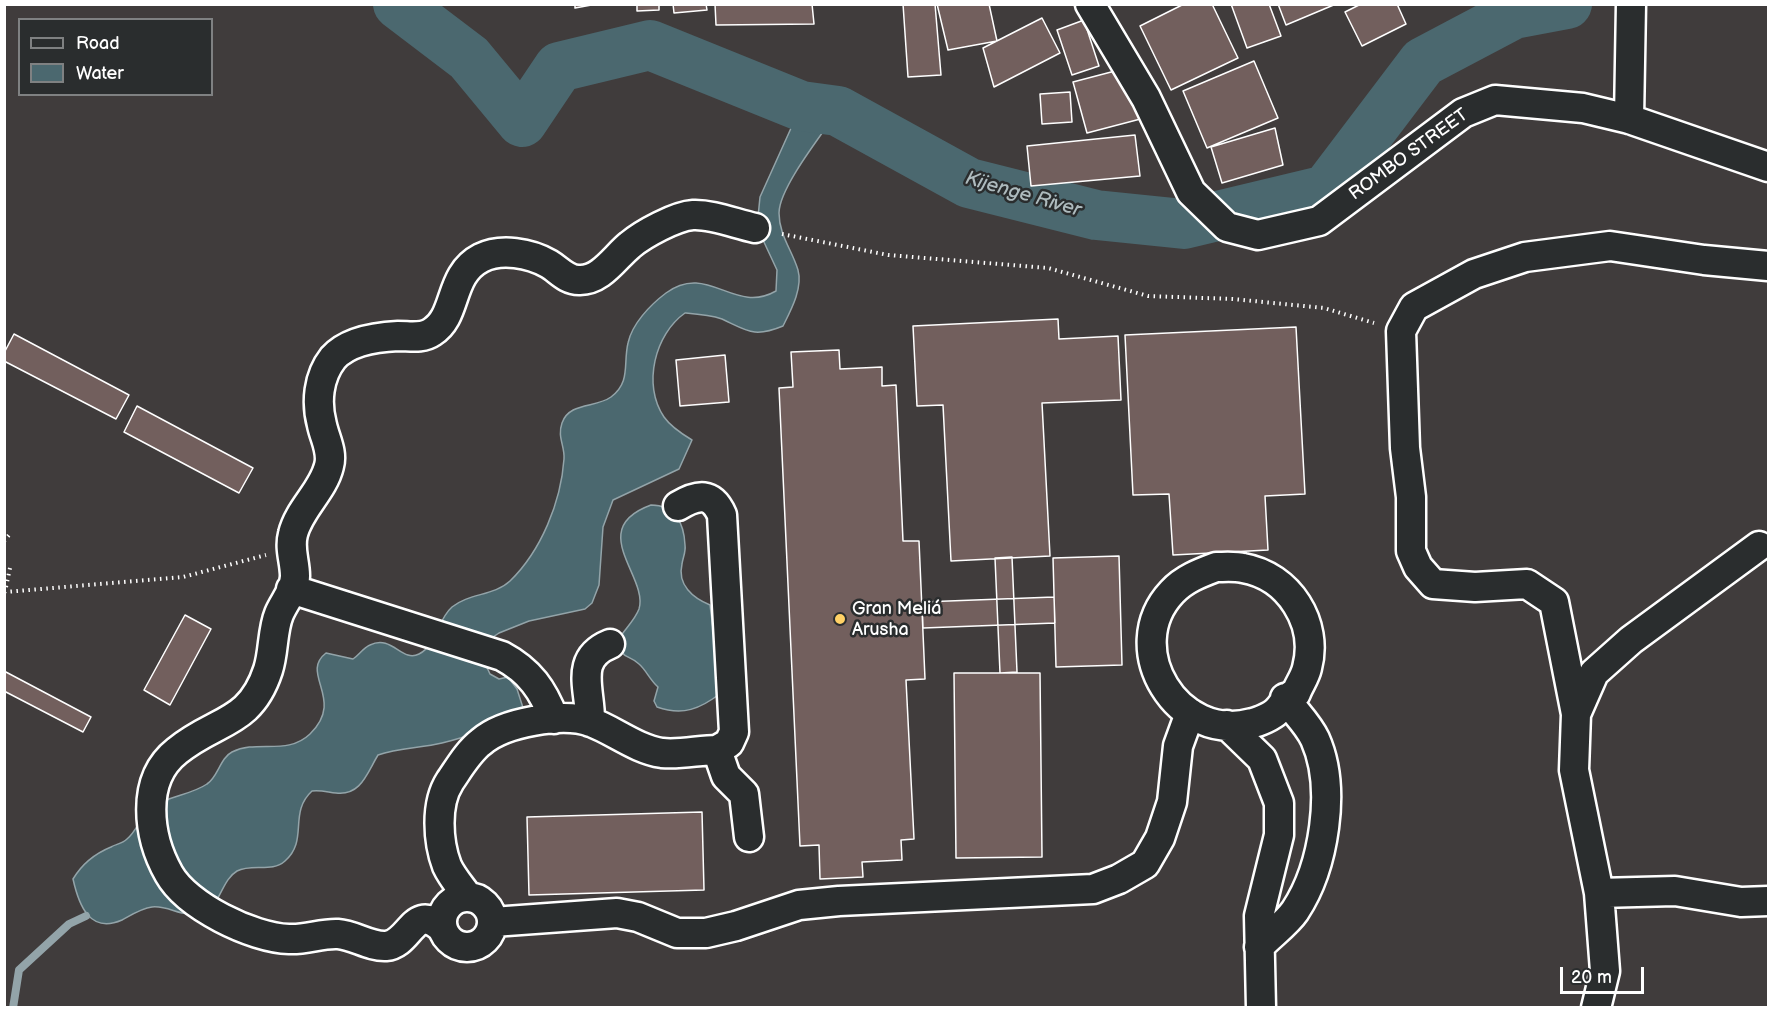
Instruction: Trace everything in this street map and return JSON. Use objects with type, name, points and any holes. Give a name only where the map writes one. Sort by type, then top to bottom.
[{"type":"street","name":"ROMBO STREET","points":[[1090,4],[1146,98],[1191,192],[1227,227],[1258,235],[1319,221],[1463,113],[1495,100],[1583,108],[1629,119],[1768,168]]},
{"type":"street","points":[[1629,119],[1631,4]]},
{"type":"street","points":[[443,929],[444,913],[455,899],[468,897],[480,900],[486,905],[493,921],[487,937],[475,946],[467,947],[452,942],[434,920],[426,919],[417,923],[393,944],[383,946],[338,934],[286,939],[252,930],[201,906],[184,892],[165,866],[153,832],[150,797],[163,769],[174,753],[194,739],[231,721],[244,711],[261,689],[270,665],[278,615],[295,578],[290,548],[299,516],[322,483],[330,464],[318,399],[323,376],[334,357],[354,344],[384,336],[421,337],[435,331],[448,312],[453,292],[464,270],[483,257],[505,253],[526,254],[549,264],[565,276],[580,280],[593,277],[610,265],[640,236],[675,220],[694,215],[755,228]]},
{"type":"street","points":[[1596,1008],[1605,971],[1599,892],[1574,770],[1576,714],[1554,602],[1527,584],[1475,587],[1432,584],[1418,567],[1411,551],[1411,497],[1406,448],[1401,331],[1414,307],[1474,274],[1526,257],[1610,246],[1704,260],[1768,266]]},
{"type":"street","points":[[468,897],[448,867],[441,839],[440,814],[446,786],[482,741],[513,726],[554,719],[590,722],[632,743],[661,753],[686,754],[717,750],[729,743],[734,732],[722,515],[712,499],[706,496],[698,496],[678,506]]},
{"type":"street","points":[[1576,714],[1594,673],[1631,640],[1759,546]]},
{"type":"street","points":[[1216,567],[1243,567],[1268,576],[1289,593],[1304,616],[1310,642],[1307,669],[1296,693],[1285,698],[1276,712],[1252,724],[1227,725],[1200,720],[1190,713],[1179,707],[1163,687],[1153,664],[1152,638],[1158,613],[1172,592],[1192,577],[1216,567]]},
{"type":"street","points":[[291,589],[491,653],[520,666],[535,681],[554,719]]},
{"type":"street","points":[[590,722],[590,701],[586,680],[587,662],[595,650],[609,644]]},
{"type":"street","points":[[1259,947],[1294,912],[1314,874],[1324,831],[1326,787],[1315,739],[1285,698]]},
{"type":"street","points":[[493,921],[617,913],[638,917],[677,933],[706,933],[809,904],[1093,889],[1145,864],[1160,838],[1172,801],[1178,746],[1190,713]]},
{"type":"street","points":[[1227,725],[1262,759],[1279,803],[1279,835],[1259,916],[1261,1008]]},
{"type":"street","points":[[717,750],[726,776],[744,794],[749,837]]},
{"type":"street","points":[[1599,892],[1675,891],[1741,902],[1768,901]]},
{"type":"path","points":[[785,234],[888,255],[1048,268],[1148,296],[1233,299],[1324,308],[1401,331]]},
{"type":"path","points":[[4,541],[9,535]]},
{"type":"path","points":[[4,568],[9,568],[5,591],[183,577],[290,548]]},
{"type":"water","points":[[801,106],[838,111],[802,161],[781,202],[779,213],[781,228],[799,277],[798,291],[789,313],[783,326],[765,332],[751,332],[722,319],[685,313],[666,334],[659,347],[653,376],[657,404],[673,427],[692,440],[679,469],[613,500],[603,527],[599,585],[592,603],[585,609],[529,621],[499,633],[487,641],[484,661],[490,674],[499,679],[508,677],[517,689],[525,714],[453,740],[378,755],[362,782],[352,791],[336,793],[312,791],[301,808],[296,844],[285,861],[280,865],[237,871],[228,880],[215,902],[206,910],[191,914],[152,907],[111,923],[102,923],[88,915],[79,899],[73,879],[84,864],[94,856],[127,839],[152,807],[207,784],[232,752],[242,748],[292,744],[310,734],[320,721],[324,710],[324,699],[317,670],[319,661],[326,653],[353,659],[368,646],[385,643],[407,655],[419,654],[430,645],[447,612],[452,607],[466,599],[504,586],[510,581],[540,541],[554,509],[564,459],[560,433],[562,423],[570,412],[605,400],[617,391],[624,379],[630,336],[642,315],[654,303],[681,285],[695,283],[747,297],[761,297],[776,291],[777,270],[763,240],[758,217],[760,197]]},
{"type":"water","points":[[651,505],[666,508],[677,517],[684,537],[685,548],[681,572],[684,584],[698,599],[710,605],[721,693],[698,707],[683,711],[657,707],[654,701],[658,687],[639,664],[623,654],[618,640],[639,609],[640,596],[624,554],[621,540],[623,527],[632,515]]},
{"type":"building","points":[[575,4],[597,4],[575,8]]},
{"type":"building","points":[[637,4],[659,4],[659,10],[637,11]]},
{"type":"building","points":[[673,4],[706,4],[707,10],[674,13]]},
{"type":"building","points":[[715,4],[812,4],[814,24],[716,25]]},
{"type":"building","points":[[903,4],[935,4],[941,75],[908,77]]},
{"type":"building","points":[[937,4],[989,4],[997,41],[948,50]]},
{"type":"building","points":[[1184,4],[1212,4],[1238,58],[1171,90],[1140,26]]},
{"type":"building","points":[[1231,4],[1269,4],[1281,36],[1247,48]]},
{"type":"building","points":[[1278,4],[1336,4],[1286,25]]},
{"type":"building","points":[[1361,4],[1397,4],[1406,24],[1362,46],[1345,12]]},
{"type":"building","points":[[1042,18],[1060,53],[994,87],[983,48]]},
{"type":"building","points":[[1084,20],[1099,66],[1072,75],[1057,30]]},
{"type":"building","points":[[1254,61],[1278,118],[1207,148],[1183,91]]},
{"type":"building","points":[[1134,66],[1148,117],[1087,133],[1073,82]]},
{"type":"building","points":[[1070,92],[1072,122],[1042,124],[1040,94]]},
{"type":"building","points":[[1275,128],[1283,165],[1222,183],[1211,147]]},
{"type":"building","points":[[1135,135],[1140,176],[1031,186],[1027,146]]},
{"type":"building","points":[[1058,319],[1059,339],[1118,336],[1121,400],[1042,403],[1050,556],[951,561],[943,405],[917,406],[913,326]]},
{"type":"building","points":[[1296,327],[1305,494],[1265,496],[1268,550],[1173,555],[1169,494],[1133,495],[1125,335]]},
{"type":"building","points":[[14,334],[129,395],[116,419],[4,361],[4,353]]},
{"type":"building","points":[[839,350],[840,369],[882,367],[882,386],[896,385],[903,541],[919,541],[925,679],[906,680],[914,839],[901,840],[902,860],[862,862],[863,877],[820,879],[819,845],[800,846],[779,388],[793,387],[791,352]]},
{"type":"building","points":[[725,355],[729,402],[680,406],[676,360]]},
{"type":"building","points":[[137,406],[253,468],[239,493],[124,432]]},
{"type":"building","points":[[1119,556],[1122,665],[1056,667],[1053,558]]},
{"type":"building","points":[[1012,557],[1017,672],[1000,673],[995,558]]},
{"type":"building","points":[[1054,597],[1055,623],[923,628],[922,602]]},
{"type":"building","points":[[185,615],[211,629],[170,705],[144,690]]},
{"type":"building","points":[[4,671],[91,717],[83,732],[4,691]]},
{"type":"building","points":[[954,673],[1040,673],[1042,857],[956,858]]},
{"type":"building","points":[[702,812],[704,890],[529,895],[527,817]]},
{"type":"waterway","name":"Kijenge River","points":[[398,4],[469,58],[522,122],[559,67],[650,45],[801,106],[838,111],[969,183],[1096,215],[1184,224],[1326,190],[1423,62],[1514,14],[1567,4]]},
{"type":"waterway","points":[[13,1008],[19,970],[69,924],[86,916]]},
{"type":"place","name":"Gran Meliá Arusha","points":[[840,619]]}]
